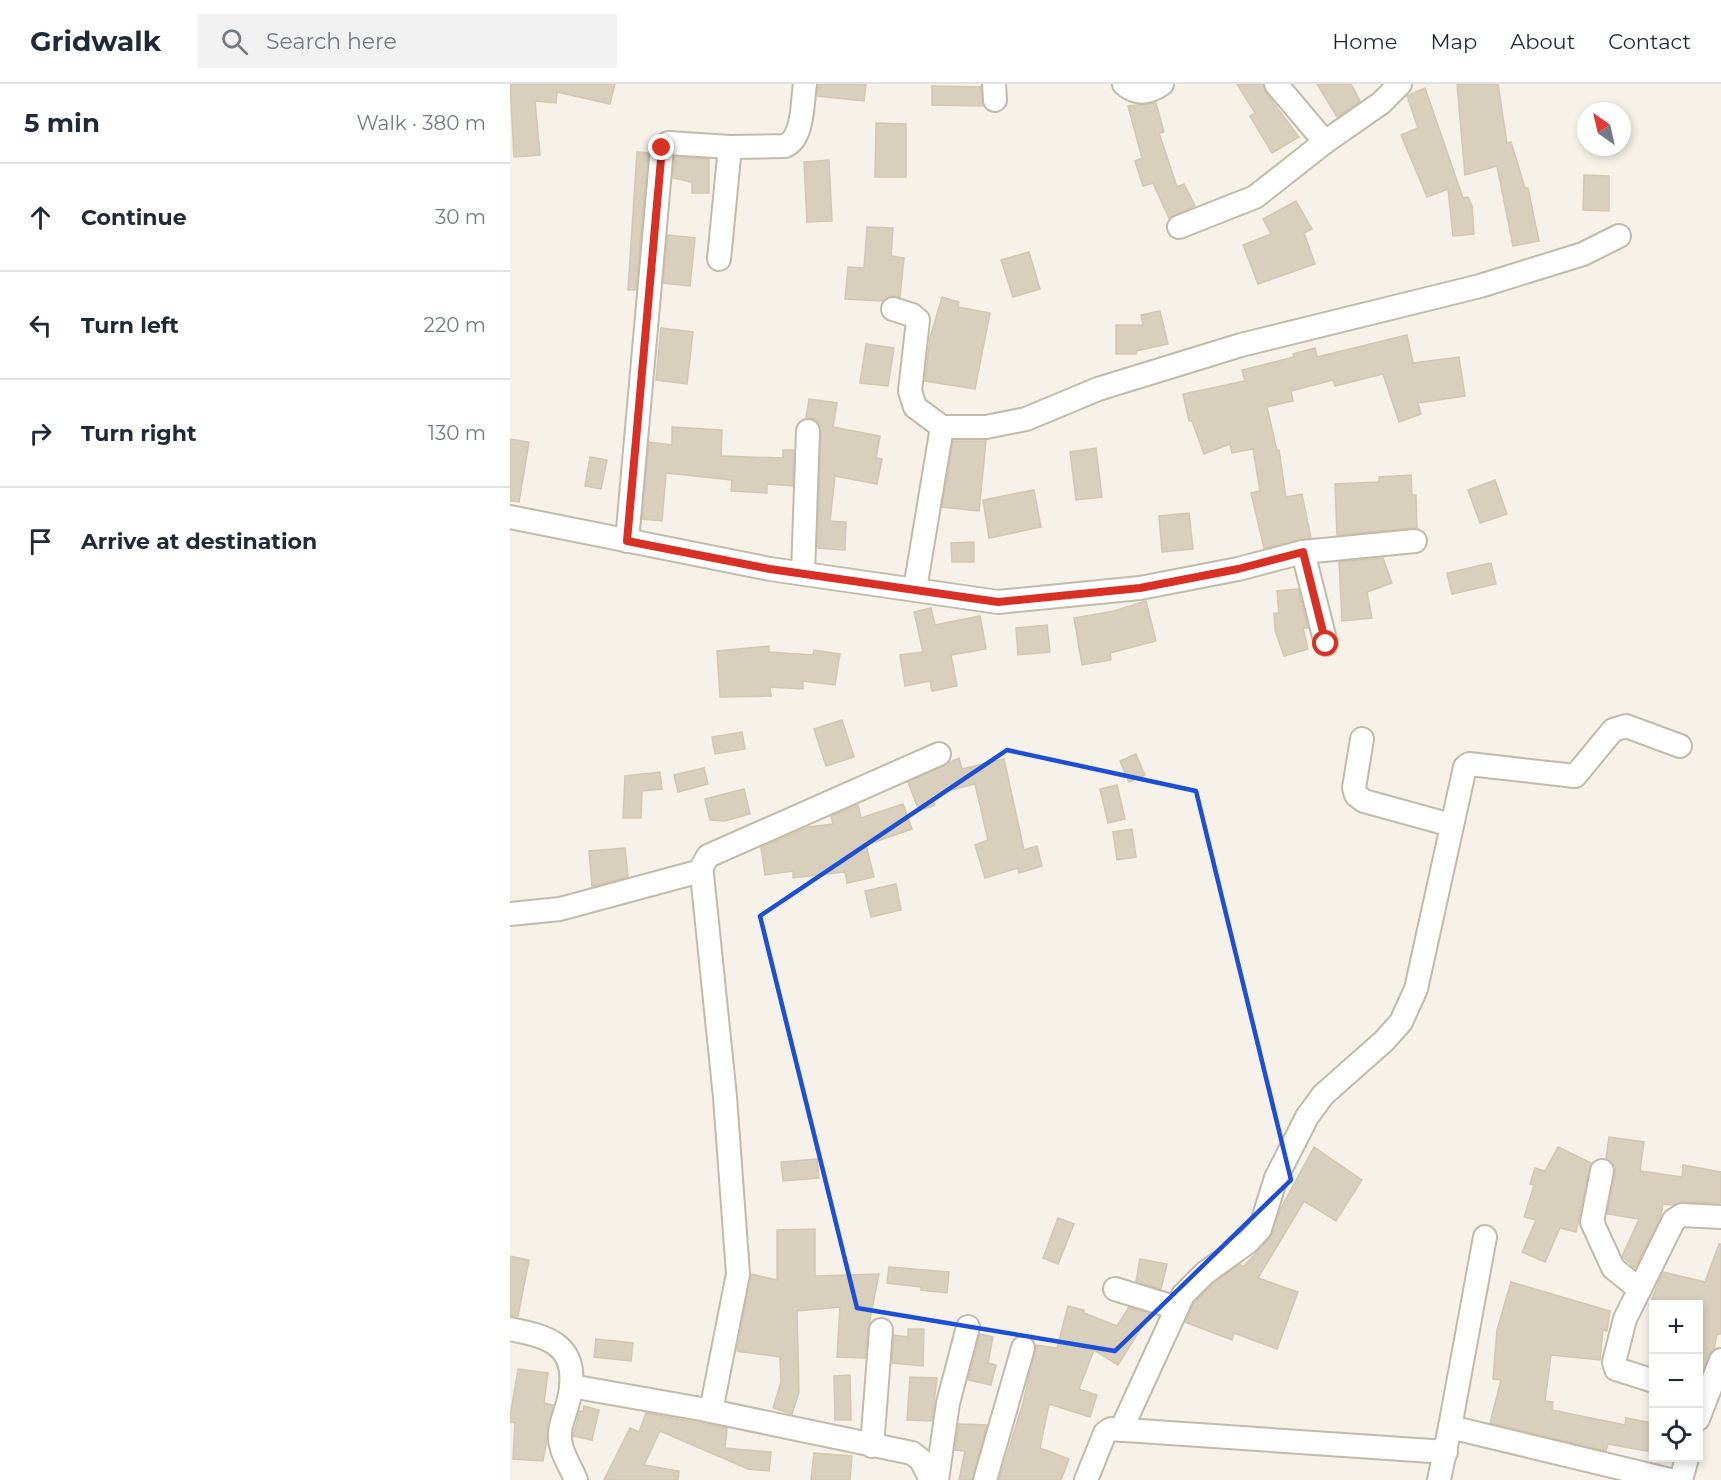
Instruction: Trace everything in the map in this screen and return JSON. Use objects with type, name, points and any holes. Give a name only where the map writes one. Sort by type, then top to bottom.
[{"type":"street","points":[[627,541],[662,148],[668,143],[730,147],[785,146],[791,143],[797,133],[805,84]]},
{"type":"street","points":[[1124,84],[1135,92],[1150,92],[1162,84]]},
{"type":"street","points":[[1276,84],[1325,142]]},
{"type":"street","points":[[1179,227],[1255,197],[1325,142],[1381,103],[1400,84]]},
{"type":"street","points":[[719,259],[730,147]]},
{"type":"street","points":[[893,309],[912,315],[918,320],[911,400],[915,407],[942,428],[986,427],[1026,419],[1098,389],[1241,345],[1480,286],[1583,254],[1619,236]]},
{"type":"street","points":[[915,588],[942,428]]},
{"type":"street","points":[[803,573],[808,431]]},
{"type":"street","points":[[510,517],[803,573],[998,602],[1140,588],[1238,569],[1303,552],[1415,541]]},
{"type":"street","points":[[1303,552],[1326,644]]},
{"type":"street","points":[[1121,1430],[1184,1295],[1205,1272],[1248,1242],[1260,1229],[1276,1178],[1307,1117],[1323,1095],[1384,1041],[1401,1022],[1416,989],[1462,773],[1469,764],[1575,776],[1613,730],[1626,726],[1680,746]]},
{"type":"street","points":[[1362,739],[1354,788],[1356,795],[1364,801],[1451,825]]},
{"type":"street","points":[[510,914],[560,909],[699,872],[708,856],[939,754]]},
{"type":"street","points":[[699,872],[703,876],[725,1097],[738,1274],[711,1411]]},
{"type":"street","points":[[1602,1171],[1593,1222],[1613,1269],[1639,1289]]},
{"type":"street","points":[[1649,1381],[1616,1369],[1614,1362],[1625,1319],[1674,1220],[1682,1215],[1721,1217]]},
{"type":"street","points":[[1439,1480],[1485,1237]]},
{"type":"street","points":[[1115,1289],[1178,1308]]},
{"type":"street","points":[[937,1480],[948,1403],[968,1327]]},
{"type":"street","points":[[510,1329],[539,1335],[555,1342],[568,1359],[572,1386],[560,1434],[565,1458],[576,1480]]},
{"type":"street","points":[[872,1446],[881,1330]]},
{"type":"street","points":[[985,1480],[1023,1348]]},
{"type":"street","points":[[1708,1398],[1721,1360]]},
{"type":"street","points":[[572,1386],[711,1411],[912,1454],[921,1460],[931,1480]]},
{"type":"street","points":[[1450,1427],[1670,1480]]},
{"type":"street","points":[[1086,1480],[1105,1433],[1111,1429],[1446,1452]]},
{"type":"street","points":[[1681,1480],[1686,1462]]},
{"type":"highlighted area","points":[[1007,750],[1196,791],[1291,1180],[1115,1351],[857,1308],[760,916]]},
{"type":"building","points":[[510,84],[615,84],[610,104],[557,92],[556,103],[535,101],[540,155],[514,157]]},
{"type":"building","points":[[818,84],[866,84],[864,101],[817,96]]},
{"type":"building","points":[[1237,84],[1263,84],[1266,93],[1299,137],[1272,153],[1250,116],[1255,113]]},
{"type":"building","points":[[1317,84],[1351,84],[1360,101],[1337,117]]},
{"type":"building","points":[[1457,84],[1498,84],[1507,143],[1511,142],[1525,188],[1528,188],[1539,241],[1513,246],[1497,166],[1465,175]]},
{"type":"building","points":[[932,86],[981,87],[983,106],[932,105]]},
{"type":"building","points":[[1425,88],[1463,198],[1468,197],[1472,206],[1474,234],[1453,236],[1448,189],[1427,197],[1401,135],[1418,128],[1407,96]]},
{"type":"building","points":[[1156,103],[1164,132],[1159,133],[1177,187],[1184,184],[1195,206],[1169,218],[1153,183],[1143,186],[1135,161],[1142,158],[1128,106]]},
{"type":"building","points":[[876,123],[906,124],[906,177],[875,177]]},
{"type":"building","points":[[637,152],[648,153],[636,290],[628,290]]},
{"type":"building","points":[[675,157],[709,159],[709,193],[692,193],[692,182],[673,178]]},
{"type":"building","points":[[829,160],[832,221],[807,222],[804,162]]},
{"type":"building","points":[[1584,175],[1609,176],[1609,211],[1583,210]]},
{"type":"building","points":[[1296,201],[1312,229],[1304,233],[1315,264],[1258,284],[1243,245],[1271,234],[1263,219]]},
{"type":"building","points":[[867,227],[893,228],[891,256],[904,258],[900,297],[891,296],[883,301],[845,299],[848,267],[864,268]]},
{"type":"building","points":[[668,235],[695,238],[690,286],[663,283]]},
{"type":"building","points":[[1029,252],[1040,289],[1013,297],[1001,260]]},
{"type":"building","points":[[942,297],[959,302],[958,307],[990,313],[975,389],[925,381],[930,338]]},
{"type":"building","points":[[1160,311],[1168,344],[1136,351],[1136,354],[1116,354],[1116,325],[1143,325],[1141,315]]},
{"type":"building","points":[[661,328],[693,332],[687,384],[656,380]]},
{"type":"building","points":[[1407,335],[1413,363],[1459,357],[1465,396],[1418,403],[1421,414],[1399,422],[1383,374],[1335,386],[1333,380],[1291,391],[1293,401],[1267,407],[1277,451],[1279,450],[1286,497],[1302,494],[1311,538],[1264,548],[1251,493],[1260,491],[1253,449],[1232,453],[1230,444],[1204,454],[1192,421],[1189,421],[1183,394],[1245,381],[1242,370],[1294,357],[1293,354],[1315,348],[1317,357]]},
{"type":"building","points":[[866,344],[894,348],[888,386],[860,383]]},
{"type":"building","points":[[809,399],[837,403],[833,427],[880,436],[876,458],[882,459],[877,484],[835,476],[830,521],[846,522],[845,550],[817,548],[821,431],[816,420],[806,418]]},
{"type":"building","points":[[672,427],[722,430],[721,456],[783,458],[783,450],[794,450],[793,486],[767,484],[767,493],[731,491],[732,480],[666,473],[662,521],[642,519],[649,442],[672,445]]},
{"type":"building","points":[[510,439],[529,442],[519,502],[510,501]]},
{"type":"building","points":[[953,441],[986,441],[979,511],[942,507]]},
{"type":"building","points":[[1096,448],[1102,497],[1076,500],[1070,452]]},
{"type":"building","points":[[590,457],[607,460],[601,489],[585,486]]},
{"type":"building","points":[[1411,475],[1412,495],[1416,495],[1417,528],[1337,535],[1335,484],[1379,482],[1379,477]]},
{"type":"building","points":[[1495,480],[1507,514],[1480,523],[1468,490]]},
{"type":"building","points":[[1034,490],[1041,527],[989,538],[983,500]]},
{"type":"building","points":[[1189,513],[1193,549],[1162,552],[1159,516]]},
{"type":"building","points":[[974,542],[974,562],[952,562],[951,543]]},
{"type":"building","points":[[1383,558],[1392,583],[1367,592],[1372,618],[1342,621],[1339,562]]},
{"type":"building","points":[[1491,563],[1496,584],[1452,594],[1447,573]]},
{"type":"building","points":[[1298,589],[1308,628],[1303,628],[1308,649],[1284,656],[1275,630],[1274,613],[1279,613],[1277,591]]},
{"type":"building","points":[[1146,601],[1156,641],[1110,653],[1111,660],[1082,665],[1074,618],[1114,611]]},
{"type":"building","points":[[931,608],[935,625],[980,616],[986,649],[951,655],[957,686],[932,691],[930,681],[905,686],[900,655],[923,652],[914,612]]},
{"type":"building","points":[[1047,625],[1050,652],[1018,655],[1016,628]]},
{"type":"building","points":[[769,646],[769,652],[813,655],[814,650],[840,654],[835,685],[803,681],[803,689],[770,687],[771,696],[720,697],[717,651]]},
{"type":"building","points":[[842,720],[854,757],[826,766],[814,729]]},
{"type":"building","points":[[742,732],[745,749],[715,754],[712,737]]},
{"type":"building","points":[[1136,754],[1145,775],[1129,782],[1120,761]]},
{"type":"building","points":[[959,758],[962,769],[1004,759],[1024,850],[1037,846],[1042,866],[1019,873],[1018,868],[985,878],[975,845],[988,840],[975,784],[931,795],[935,805],[919,811],[908,782]]},
{"type":"building","points":[[704,768],[708,784],[678,792],[674,775]]},
{"type":"building","points":[[660,772],[662,789],[642,791],[641,818],[623,818],[625,776]]},
{"type":"building","points":[[1117,785],[1125,819],[1108,823],[1100,789]]},
{"type":"building","points":[[744,789],[750,814],[725,821],[710,820],[705,799]]},
{"type":"building","points":[[903,804],[912,829],[866,845],[874,877],[847,883],[845,872],[793,878],[793,871],[765,875],[761,847],[808,827],[833,824],[831,816],[858,805],[861,818]]},
{"type":"building","points":[[1132,829],[1136,857],[1117,860],[1113,832]]},
{"type":"building","points":[[625,848],[628,877],[592,886],[589,851]]},
{"type":"building","points":[[896,884],[901,910],[871,917],[865,891]]},
{"type":"building","points":[[1609,1137],[1644,1142],[1640,1171],[1682,1177],[1683,1165],[1721,1172],[1721,1203],[1663,1204],[1661,1216],[1635,1268],[1622,1256],[1639,1219],[1607,1214],[1615,1173],[1615,1166],[1606,1158]]},
{"type":"building","points":[[1314,1147],[1362,1180],[1336,1221],[1304,1201],[1258,1278],[1298,1292],[1277,1349],[1234,1333],[1232,1340],[1185,1322],[1194,1303],[1214,1283],[1240,1264],[1243,1267],[1270,1238],[1281,1208]]},
{"type":"building","points":[[1558,1147],[1591,1163],[1576,1232],[1560,1228],[1545,1262],[1522,1252],[1536,1220],[1524,1217],[1534,1185],[1530,1184],[1535,1168],[1545,1171]]},
{"type":"building","points":[[817,1159],[819,1178],[783,1181],[781,1162]]},
{"type":"building","points":[[1058,1218],[1074,1224],[1058,1264],[1043,1258]]},
{"type":"building","points":[[815,1229],[815,1276],[879,1274],[868,1329],[865,1358],[837,1357],[840,1307],[797,1311],[799,1392],[792,1414],[773,1408],[781,1382],[780,1357],[737,1351],[751,1274],[777,1280],[777,1230]]},
{"type":"building","points":[[1719,1244],[1721,1244],[1721,1334],[1717,1334],[1714,1349],[1703,1371],[1703,1300],[1651,1300],[1663,1272],[1705,1282]]},
{"type":"building","points":[[510,1256],[529,1260],[518,1316],[510,1315]]},
{"type":"building","points":[[1140,1259],[1167,1264],[1161,1289],[1136,1281]]},
{"type":"building","points":[[889,1267],[949,1272],[947,1293],[887,1283]]},
{"type":"building","points":[[1511,1282],[1610,1311],[1607,1331],[1603,1330],[1600,1360],[1551,1355],[1545,1401],[1553,1402],[1552,1410],[1625,1425],[1626,1418],[1649,1422],[1649,1451],[1608,1444],[1606,1451],[1490,1423],[1501,1380],[1493,1379],[1497,1330]]},
{"type":"building","points":[[1068,1306],[1084,1310],[1084,1313],[1117,1326],[1129,1307],[1150,1314],[1118,1365],[1094,1350],[1079,1389],[1097,1395],[1090,1417],[1049,1404],[1040,1448],[1069,1459],[1061,1480],[999,1480],[1023,1403],[1036,1345],[1057,1348]]},
{"type":"building","points":[[908,1329],[924,1329],[923,1366],[892,1363],[894,1335],[908,1337]]},
{"type":"building","points":[[980,1334],[993,1337],[988,1363],[996,1365],[991,1385],[968,1380]]},
{"type":"building","points":[[596,1339],[633,1343],[631,1361],[594,1357]]},
{"type":"building","points":[[518,1369],[548,1373],[544,1403],[553,1405],[543,1461],[513,1459],[515,1423],[510,1422],[510,1417]]},
{"type":"building","points":[[850,1375],[851,1420],[835,1420],[834,1376]]},
{"type":"building","points":[[910,1377],[937,1378],[932,1421],[907,1420]]},
{"type":"building","points":[[584,1406],[599,1410],[592,1440],[573,1436],[580,1411],[583,1412]]},
{"type":"building","points":[[646,1413],[727,1428],[725,1448],[771,1452],[769,1471],[748,1469],[660,1431],[644,1465],[679,1471],[678,1480],[604,1480],[630,1428],[639,1432]]},
{"type":"building","points":[[959,1424],[987,1425],[972,1480],[959,1480],[965,1451],[955,1450]]},
{"type":"building","points":[[814,1453],[852,1456],[850,1480],[811,1480]]},
{"type":"route","points":[[662,148],[627,541],[693,552],[770,569],[915,588],[966,599],[998,602],[1140,588],[1238,569],[1303,552],[1326,644]]}]
